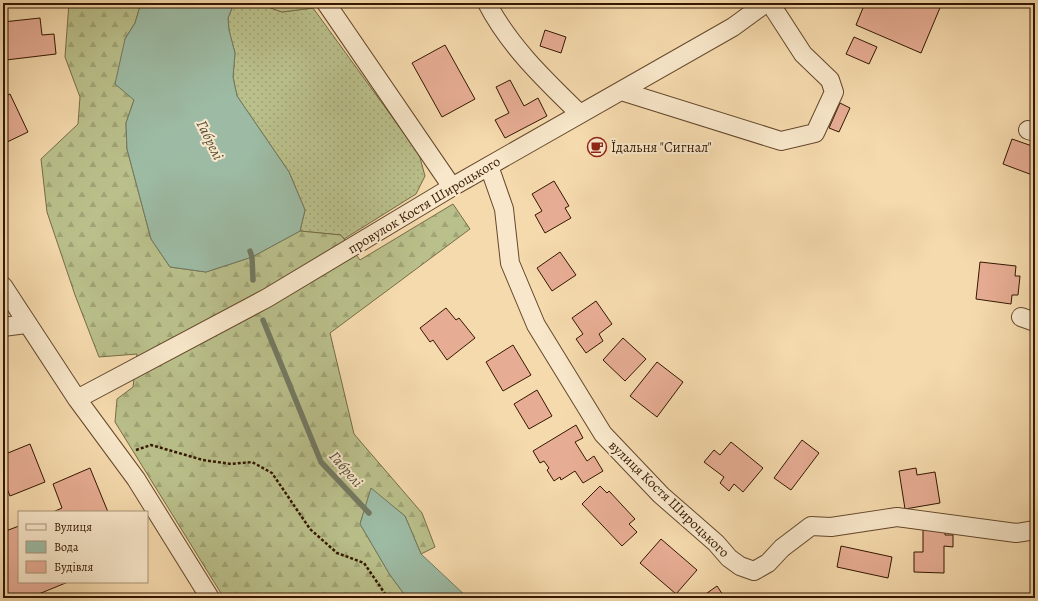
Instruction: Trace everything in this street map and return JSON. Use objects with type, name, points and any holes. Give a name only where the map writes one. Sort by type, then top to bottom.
[{"type":"street","points":[[326,3],[452,186]]},
{"type":"street","points":[[487,3],[495,19],[538,73],[580,114]]},
{"type":"street","name":"провулок Костя Широцького","points":[[77,399],[267,298],[452,186],[733,27],[766,3]]},
{"type":"street","points":[[621,91],[782,141],[815,133],[834,92],[830,80],[802,54],[770,3]]},
{"type":"street","name":"вулиця Костя Широцького","points":[[489,166],[504,210],[510,263],[536,325],[603,434],[661,495],[716,543],[729,558],[740,566],[754,571],[768,563],[782,548],[811,526],[831,527],[897,517],[1016,533],[1035,530]]},
{"type":"street","points":[[3,286],[26,324],[77,399],[136,479],[210,598]]},
{"type":"street","points":[[3,326],[26,324]]},
{"type":"path","points":[[119,456],[152,444],[203,460],[231,464],[252,462],[272,473],[310,529],[337,553],[364,563],[388,598]]},
{"type":"green space","points":[[69,3],[141,3],[135,23],[125,39],[134,100],[126,123],[127,149],[151,239],[170,267],[206,272],[252,257],[300,231],[341,235],[360,260],[453,204],[470,229],[330,333],[354,434],[422,513],[435,547],[421,554],[405,516],[371,489],[360,524],[390,575],[407,598],[224,598],[115,422],[117,399],[133,387],[137,354],[99,357],[75,295],[47,212],[41,159],[78,124],[80,97],[65,57]]},
{"type":"green space","points":[[234,3],[257,3],[282,12],[313,8],[419,154],[425,176],[416,194],[344,239],[341,235],[300,231],[305,210],[289,172],[237,96],[233,77],[235,53],[229,31],[228,18]]},
{"type":"green space","points":[[257,3],[309,3],[313,8],[282,12]]},
{"type":"water","points":[[141,3],[234,3],[228,18],[229,30],[235,53],[233,77],[237,96],[289,172],[305,210],[300,231],[252,257],[206,272],[170,267],[151,239],[127,149],[126,123],[134,100],[115,84],[125,39],[135,23]]},
{"type":"water","points":[[371,488],[405,516],[421,554],[468,598],[407,598],[390,575],[360,524]]},
{"type":"building","points":[[865,3],[942,3],[921,53],[856,25]]},
{"type":"building","points":[[40,18],[42,35],[54,34],[56,54],[6,60],[3,22]]},
{"type":"building","points":[[545,30],[566,37],[561,53],[540,46]]},
{"type":"building","points":[[854,37],[877,47],[869,64],[846,54]]},
{"type":"building","points":[[445,45],[475,99],[442,117],[412,63]]},
{"type":"building","points":[[510,80],[524,106],[538,98],[547,116],[505,138],[495,120],[509,113],[496,87]]},
{"type":"building","points":[[10,94],[28,132],[3,144],[3,97]]},
{"type":"building","points":[[840,103],[850,108],[839,132],[829,128]]},
{"type":"building","points":[[1012,139],[1035,147],[1035,176],[1003,164]]},
{"type":"building","points":[[554,181],[569,206],[565,208],[571,218],[545,233],[535,215],[542,211],[532,194]]},
{"type":"building","points":[[560,252],[576,275],[552,291],[537,268]]},
{"type":"building","points":[[980,262],[1016,266],[1015,276],[1020,276],[1018,295],[1012,295],[1011,304],[976,299]]},
{"type":"building","points":[[596,301],[612,324],[599,334],[603,341],[586,353],[576,339],[583,334],[572,318]]},
{"type":"building","points":[[446,308],[456,320],[459,318],[475,338],[447,360],[433,340],[430,342],[420,328]]},
{"type":"building","points":[[623,338],[646,359],[625,381],[603,360]]},
{"type":"building","points":[[513,345],[531,375],[503,391],[486,362]]},
{"type":"building","points":[[657,362],[683,382],[657,417],[630,396]]},
{"type":"building","points":[[537,390],[552,416],[529,429],[514,404]]},
{"type":"building","points":[[1032,393],[1035,394],[1035,416],[1031,416]]},
{"type":"building","points":[[576,425],[583,438],[575,442],[587,461],[594,456],[603,471],[583,483],[575,471],[561,480],[560,477],[554,481],[547,470],[549,468],[544,461],[540,463],[533,451]]},
{"type":"building","points":[[802,440],[819,453],[791,490],[774,478]]},
{"type":"building","points":[[731,442],[763,468],[743,492],[734,484],[729,491],[720,483],[724,477],[704,462],[714,450],[720,455]]},
{"type":"building","points":[[30,444],[45,482],[10,496],[3,479],[3,455]]},
{"type":"building","points":[[90,468],[108,511],[55,511],[62,508],[53,484]]},
{"type":"building","points":[[916,468],[917,475],[935,472],[940,503],[905,509],[899,471]]},
{"type":"building","points":[[600,486],[607,493],[609,491],[635,519],[629,524],[637,532],[622,546],[582,504]]},
{"type":"building","points":[[18,526],[18,583],[66,583],[29,598],[9,598],[3,582],[3,532]]},
{"type":"building","points":[[923,527],[945,527],[945,535],[953,535],[953,547],[944,546],[944,573],[914,572],[914,552],[923,552]]},
{"type":"building","points":[[661,539],[697,570],[676,594],[640,563]]},
{"type":"building","points":[[841,546],[892,557],[888,578],[837,567]]},
{"type":"building","points":[[3,582],[9,598],[3,598]]},
{"type":"building","points":[[717,586],[725,598],[700,598]]},
{"type":"waterway","name":"Габрелі","points":[[250,251],[252,257],[253,280]]},
{"type":"waterway","name":"Габрелі","points":[[263,320],[321,462],[369,513]]},
{"type":"place","name":"Їдальня \"Сигнал\"","points":[[597,147]]}]
